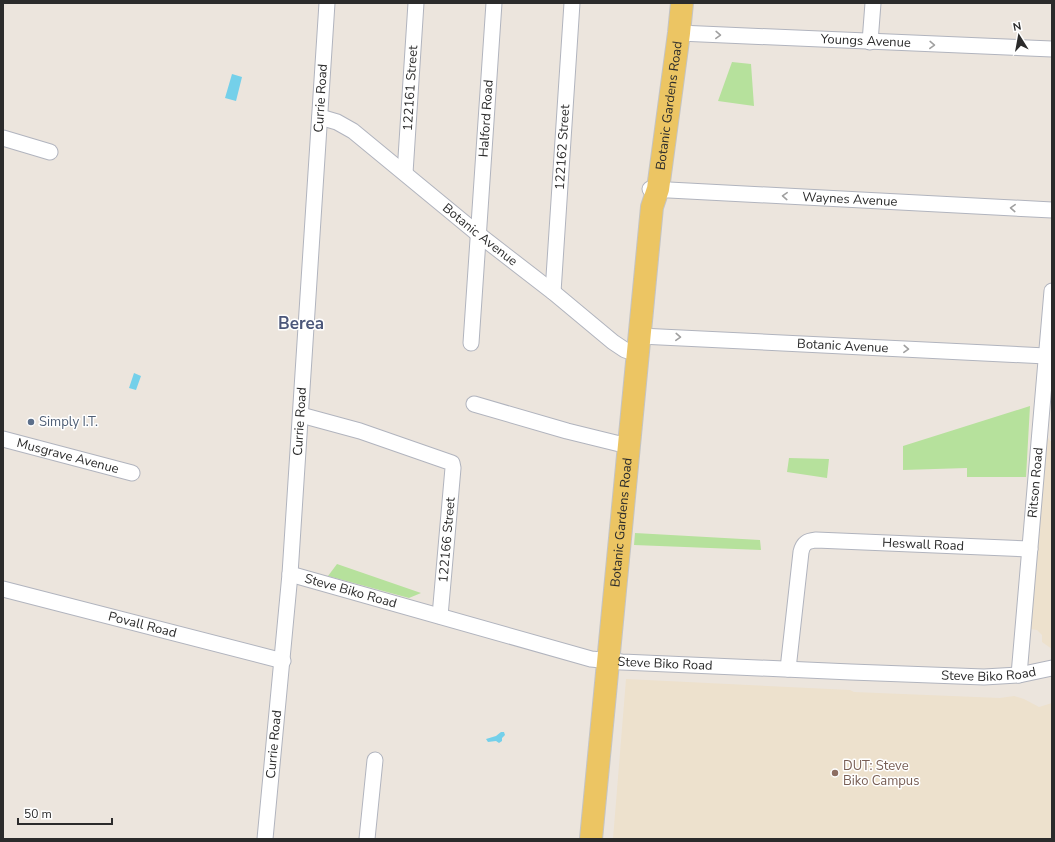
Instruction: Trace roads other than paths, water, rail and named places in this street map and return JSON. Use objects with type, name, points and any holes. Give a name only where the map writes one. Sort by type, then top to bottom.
[{"type":"main road","name":"Botanic Gardens Road","points":[[591,839],[639,345],[667,3]]},
{"type":"main road","name":"Botanic Gardens Road","points":[[652,195],[679,33],[682,3]]},
{"type":"street","name":"Currie Road","points":[[265,839],[290,574],[327,3]]},
{"type":"street","name":"122161 Street","points":[[405,173],[416,3]]},
{"type":"street","name":"Halford Road","points":[[470,343],[494,3]]},
{"type":"street","name":"122162 Street","points":[[553,292],[572,3]]},
{"type":"street","points":[[870,42],[873,3]]},
{"type":"street","name":"Youngs Avenue","points":[[679,33],[1052,49]]},
{"type":"street","name":"Botanic Avenue","points":[[320,117],[337,122],[353,131],[478,234],[625,350],[639,345],[1046,356]]},
{"type":"street","points":[[3,138],[50,152]]},
{"type":"street","name":"Waynes Avenue","points":[[652,195],[1052,210]]},
{"type":"street","name":"Ritson Road","points":[[1019,675],[1052,291]]},
{"type":"street","points":[[474,404],[567,431],[628,446]]},
{"type":"street","name":"122166 Street","points":[[301,415],[360,431],[451,462],[453,465],[440,616]]},
{"type":"street","name":"Musgrave Avenue","points":[[3,439],[132,473]]},
{"type":"street","name":"Heswall Road","points":[[788,669],[801,552],[802,546],[807,542],[816,540],[1030,549]]},
{"type":"street","name":"Steve Biko Road","points":[[290,574],[591,659],[984,677],[1019,675],[1052,668]]},
{"type":"street","name":"Povall Road","points":[[3,589],[282,661]]},
{"type":"street","points":[[366,839],[375,760]]},
{"type":"water","points":[[232,74],[242,77],[236,101],[225,98]]},
{"type":"water","points":[[134,373],[141,376],[136,390],[129,388]]},
{"type":"water","points":[[501,732],[504,732],[505,735],[499,743],[496,741],[488,742],[486,739],[496,736]]},
{"type":"place","name":"Simply I.T.","points":[[31,422]]},
{"type":"place","name":"DUT: Steve Biko Campus","points":[[835,773]]},
{"type":"district","name":"Berea","points":[[301,323]]}]
